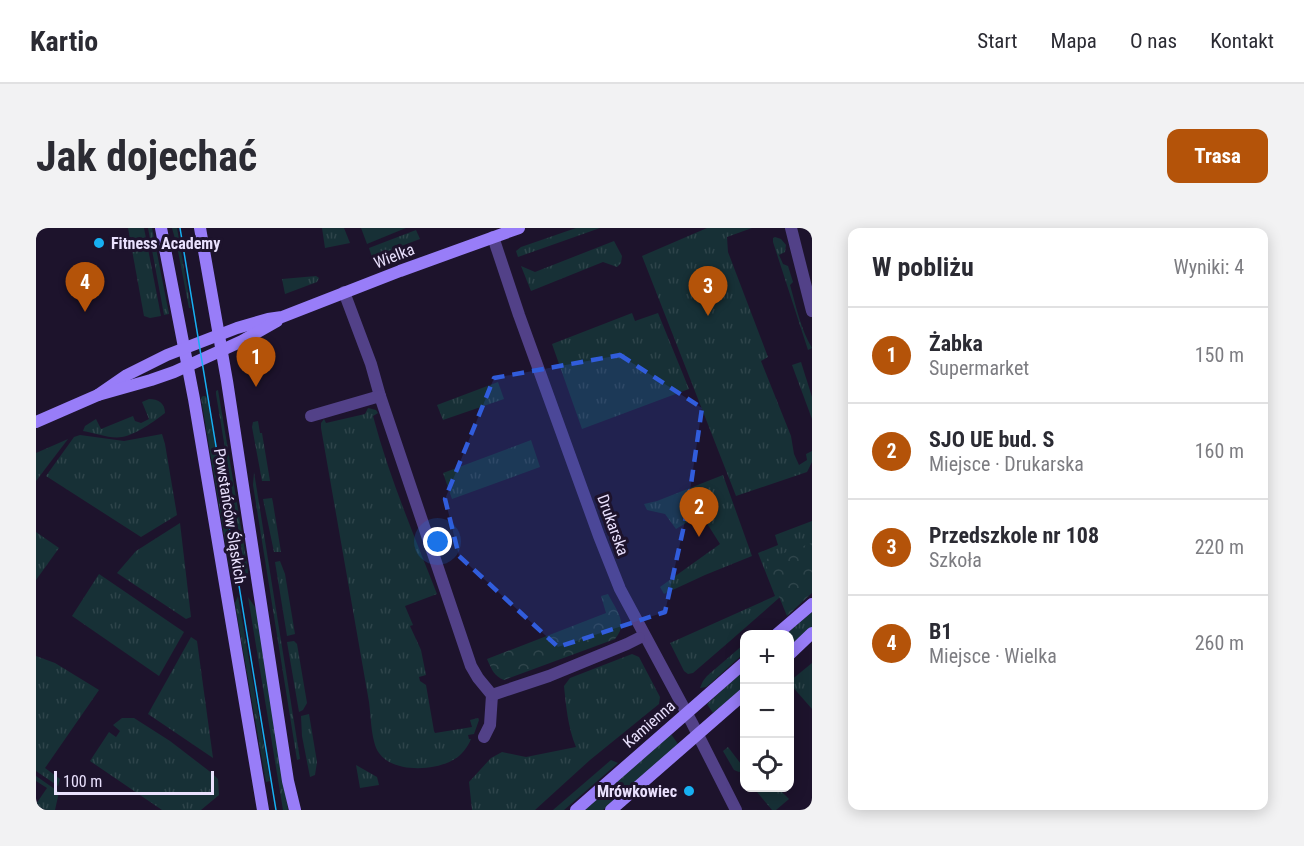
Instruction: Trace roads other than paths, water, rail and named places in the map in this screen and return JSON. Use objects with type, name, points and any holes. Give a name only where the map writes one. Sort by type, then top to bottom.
[{"type":"street","name":"Powstańców Śląskich","points":[[161,228],[194,399],[263,810]]},
{"type":"street","name":"Powstańców Śląskich","points":[[200,228],[227,381],[288,781],[295,810]]},
{"type":"street","name":"Wielka","points":[[98,395],[137,370],[184,349],[268,319],[282,317],[519,228]]},
{"type":"street","points":[[791,228],[812,311]]},
{"type":"street","name":"Drukarska","points":[[493,237],[620,589],[736,810]]},
{"type":"street","points":[[345,292],[471,666],[492,695],[490,725],[484,737]]},
{"type":"street","name":"Wielka","points":[[36,422],[98,395],[151,380],[187,366],[246,339],[282,317]]},
{"type":"street","points":[[311,416],[380,396]]},
{"type":"street","points":[[782,630],[812,604]]},
{"type":"street","points":[[794,649],[812,633]]},
{"type":"street","points":[[492,695],[549,676],[639,638]]},
{"type":"street","name":"Kamienna","points":[[576,810],[740,667]]},
{"type":"street","points":[[611,810],[740,698]]},
{"type":"tram line","points":[[180,228],[276,810]]},
{"type":"place","name":"Fitness Academy","points":[[99,243]]},
{"type":"place","name":"B1","points":[[85,312]]},
{"type":"place","name":"Przedszkole nr 108","points":[[708,316]]},
{"type":"place","name":"Żabka","points":[[256,387]]},
{"type":"place","name":"SJO UE bud. S","points":[[699,537]]},
{"type":"place","name":"Mrówkowiec","points":[[689,791]]}]
